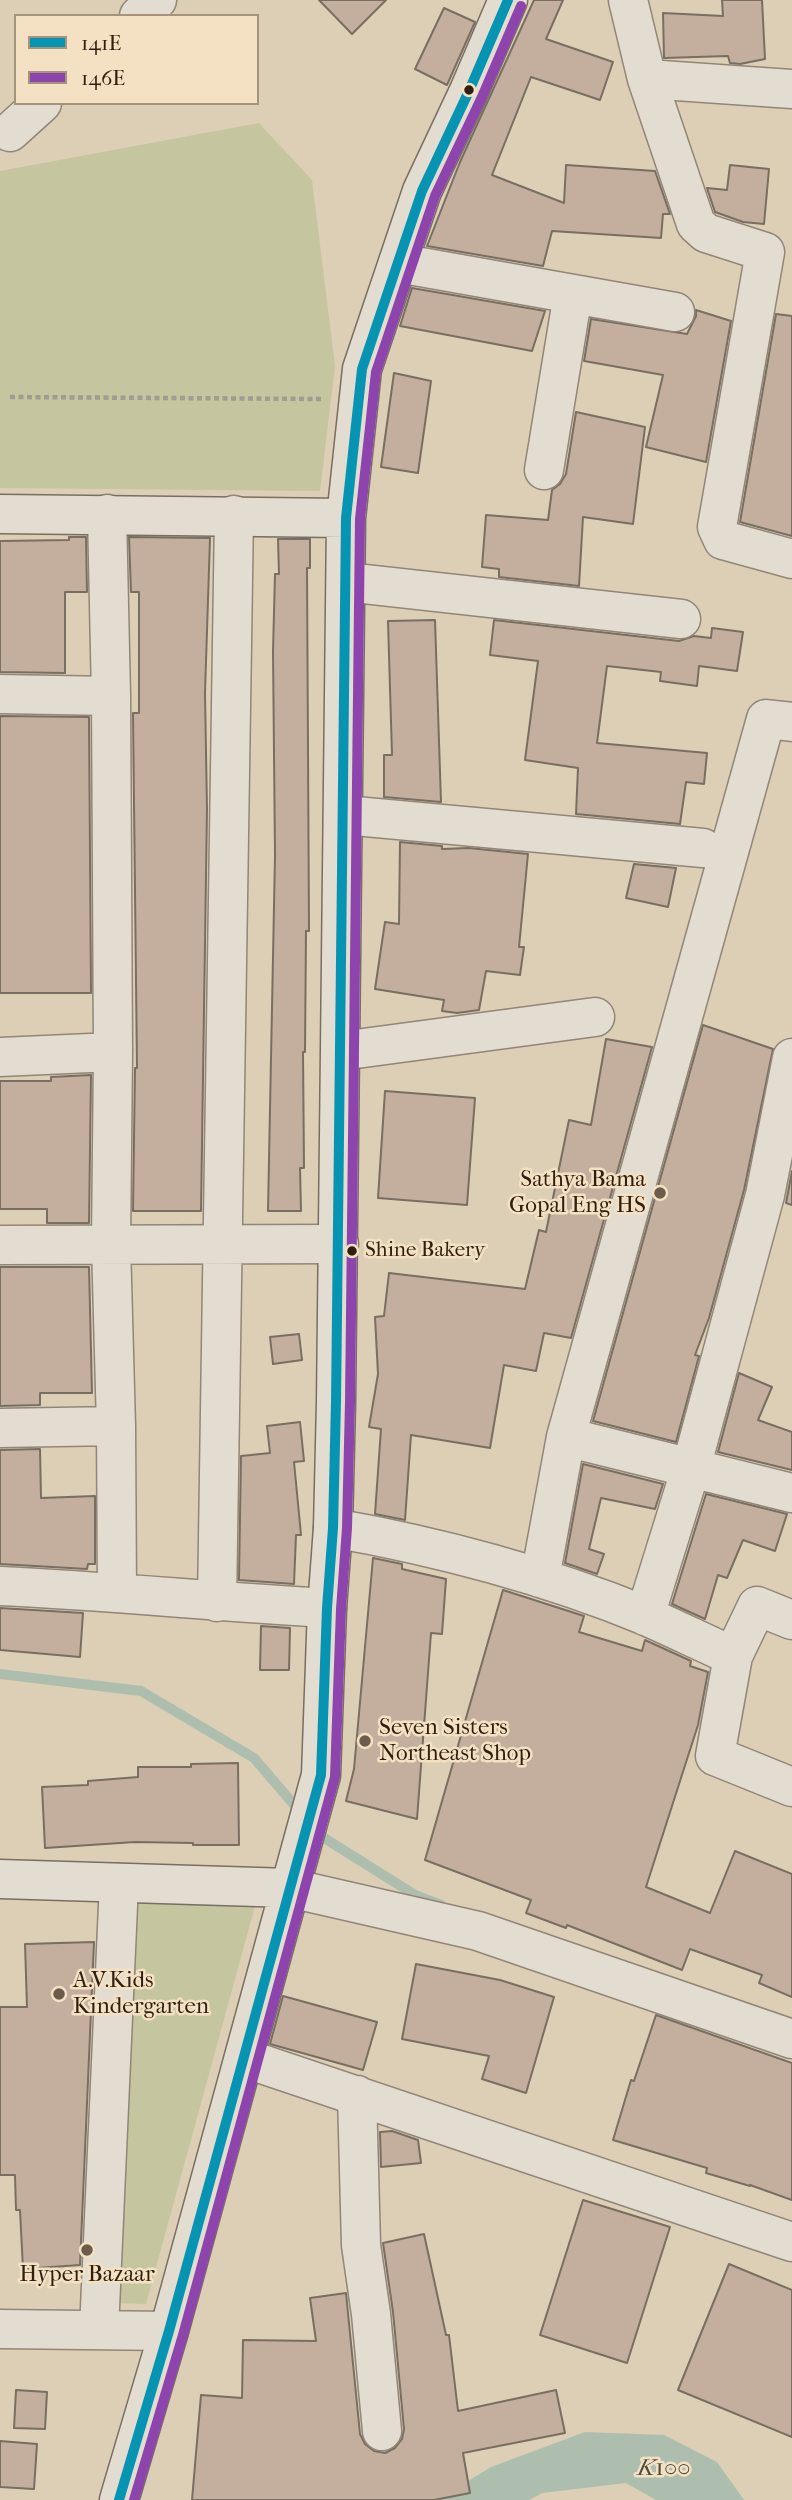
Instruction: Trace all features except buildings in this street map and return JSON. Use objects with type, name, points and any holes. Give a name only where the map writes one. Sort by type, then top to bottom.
[{"type":"street","points":[[141,14],[158,0]]},
{"type":"street","points":[[119,2500],[169,2331],[321,1775],[327,1608],[333,1528],[339,1244],[346,518],[362,369],[422,191],[508,0]]},
{"type":"street","points":[[628,0],[647,79],[695,224],[706,233],[779,257],[717,527],[723,540],[792,559]]},
{"type":"street","points":[[647,79],[792,89]]},
{"type":"street","points":[[10,132],[40,105]]},
{"type":"street","points":[[398,263],[675,312]]},
{"type":"street","points":[[544,470],[573,294]]},
{"type":"street","points":[[0,514],[346,518]]},
{"type":"street","points":[[107,514],[113,1052],[111,1244],[117,1592]]},
{"type":"street","points":[[217,1602],[234,515]]},
{"type":"street","points":[[346,582],[681,619]]},
{"type":"street","points":[[0,694],[110,696]]},
{"type":"street","points":[[540,1578],[566,1437],[766,719],[792,722]]},
{"type":"street","points":[[344,815],[703,848]]},
{"type":"street","points":[[341,1051],[595,1017]]},
{"type":"street","points":[[0,1057],[113,1052]]},
{"type":"street","points":[[645,1616],[779,1199],[792,1058]]},
{"type":"street","points":[[0,1245],[339,1244]]},
{"type":"street","points":[[0,1428],[116,1426]]},
{"type":"street","points":[[566,1437],[792,1493]]},
{"type":"street","points":[[333,1528],[399,1539],[540,1578],[645,1616],[733,1656]]},
{"type":"street","points":[[0,1586],[327,1608]]},
{"type":"street","points":[[792,1620],[757,1606],[733,1656],[715,1756],[792,1787]]},
{"type":"street","points":[[0,1880],[290,1888],[478,1931],[792,2039]]},
{"type":"street","points":[[99,2330],[119,1883]]},
{"type":"street","points":[[244,2058],[792,2242]]},
{"type":"street","points":[[357,2095],[361,2245],[371,2314],[382,2431]]},
{"type":"street","points":[[0,2329],[169,2331]]},
{"type":"path","points":[[10,397],[359,399]]},
{"type":"green space","points":[[259,123],[312,180],[335,366],[320,491],[0,488],[0,171]]},
{"type":"green space","points":[[133,1899],[255,1906],[146,2304],[116,2303]]},
{"type":"water","name":"K100","points":[[585,2432],[664,2435],[717,2462],[744,2500],[656,2500],[626,2483],[542,2493],[529,2500],[437,2500],[491,2467]]},
{"type":"waterway","points":[[0,1674],[141,1691],[254,1758],[302,1814]]},
{"type":"waterway","points":[[315,1829],[321,1836],[415,1895],[441,1905]]},
{"type":"transit line","name":"141E","points":[[119,2500],[169,2331],[321,1775],[336,1402],[346,518],[362,369],[422,191],[508,0]]},
{"type":"transit line","name":"146E","points":[[134,2500],[183,2335],[335,1777],[350,1402],[360,519],[376,372],[435,196],[521,6]]},
{"type":"place","name":"Sathya Bama Gopal Eng HS","points":[[660,1193]]},
{"type":"place","name":"Shine Bakery","points":[[352,1251]]},
{"type":"place","name":"Seven Sisters Northeast Shop","points":[[365,1741]]},
{"type":"place","name":"A.V.Kids Kindergarten","points":[[59,1994]]},
{"type":"place","name":"Hyper Bazaar","points":[[87,2250]]}]
